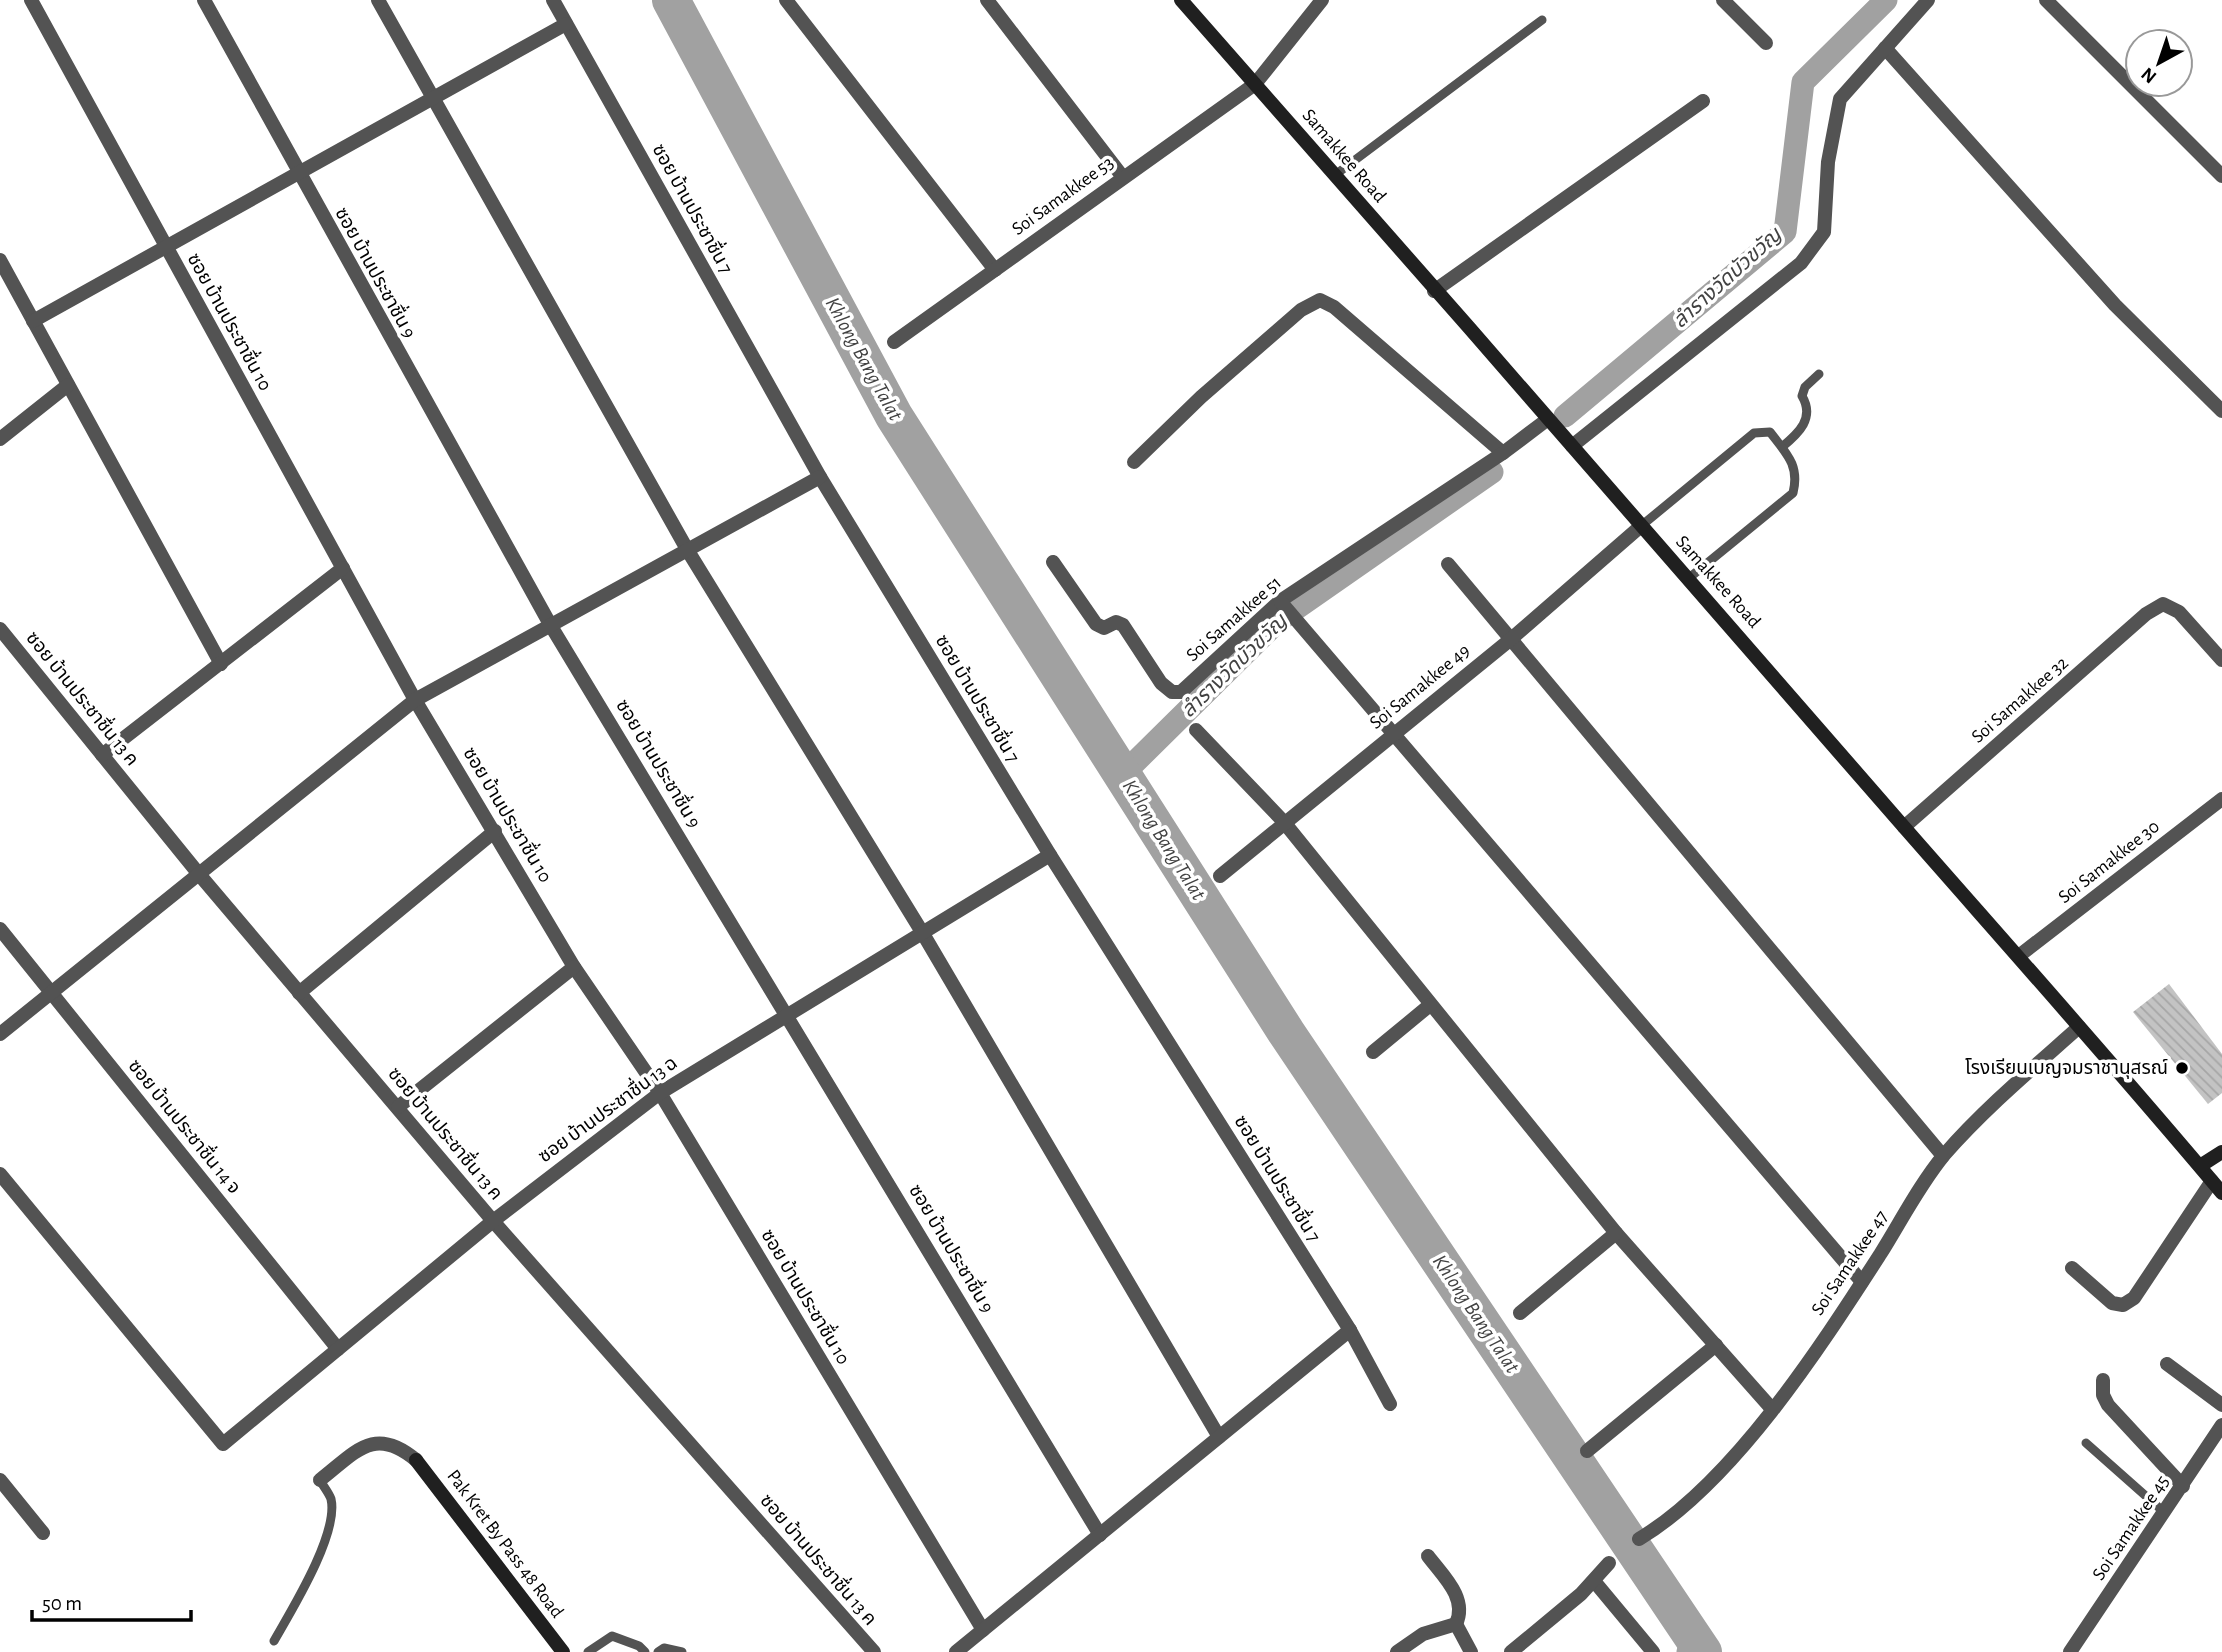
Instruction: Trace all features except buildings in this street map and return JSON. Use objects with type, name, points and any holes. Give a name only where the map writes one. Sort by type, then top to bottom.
[{"type":"main road","name":"Samakkee Road","points":[[1181,0],[1904,827],[2020,955],[2078,1027],[2222,1193]]},
{"type":"main road","points":[[2200,1166],[2222,1152]]},
{"type":"main road","name":"Pak Kret By Pass 48 Road","points":[[416,1460],[563,1652]]},
{"type":"street","name":"ซอย บ้านประชาชื่น 10","points":[[31,0],[415,700],[574,967],[660,1093],[983,1630]]},
{"type":"street","name":"ซอย บ้านประชาชื่น 9","points":[[204,0],[551,625],[1100,1535]]},
{"type":"street","points":[[378,0],[432,101],[688,551],[922,932],[1219,1437]]},
{"type":"street","name":"ซอย บ้านประชาชื่น 7","points":[[553,0],[820,477],[1050,855],[1350,1330],[1390,1404]]},
{"type":"street","points":[[786,0],[995,270]]},
{"type":"street","points":[[987,0],[1122,176]]},
{"type":"street","name":"Soi Samakkee 53","points":[[894,342],[1255,83],[1322,0]]},
{"type":"street","points":[[1723,0],[1766,43]]},
{"type":"street","points":[[1735,12],[1745,0]]},
{"type":"street","points":[[1572,446],[1801,263],[1824,232],[1828,162],[1840,99],[1928,0]]},
{"type":"street","points":[[2046,0],[2222,176]]},
{"type":"street","points":[[33,321],[566,24]]},
{"type":"street","points":[[1885,47],[2115,305],[2222,411]]},
{"type":"street","points":[[1434,290],[1703,101]]},
{"type":"street","points":[[0,260],[221,664]]},
{"type":"street","points":[[1134,462],[1201,397],[1316,300],[1334,307],[1503,453]]},
{"type":"street","points":[[0,439],[68,385]]},
{"type":"street","name":"Soi Samakkee 51","points":[[1053,562],[1096,624],[1104,628],[1116,622],[1123,625],[1161,683],[1171,692],[1181,692],[1281,603],[1503,453],[1548,419]]},
{"type":"street","points":[[0,1034],[415,700],[820,477]]},
{"type":"street","name":"Soi Samakkee 49","points":[[1220,876],[1283,821],[1511,639],[1642,526]]},
{"type":"street","points":[[1448,564],[1943,1156]]},
{"type":"street","points":[[102,755],[343,568]]},
{"type":"street","points":[[1281,603],[1862,1282]]},
{"type":"street","name":"Soi Samakkee 32","points":[[1904,827],[2146,614],[2163,604],[2179,612],[2222,660]]},
{"type":"street","name":"ซอย บ้านประชาชื่น 13 ค","points":[[0,629],[198,873],[493,1221],[874,1652]]},
{"type":"street","points":[[1196,730],[1283,821],[1616,1233],[1772,1409]]},
{"type":"street","name":"Soi Samakkee 30","points":[[2020,955],[2222,799]]},
{"type":"street","points":[[299,993],[495,831]]},
{"type":"street","name":"ซอย บ้านประชาชื่น 13 ฉ","points":[[0,1174],[223,1444],[493,1221],[660,1093],[1050,855]]},
{"type":"street","name":"ซอย บ้านประชาชื่น 14 จ","points":[[0,929],[338,1349]]},
{"type":"street","points":[[398,1107],[574,967]]},
{"type":"street","points":[[1373,1052],[1430,1005]]},
{"type":"street","name":"Soi Samakkee 47","points":[[1639,1539],[1659,1527],[1728,1461],[1772,1409],[1862,1282],[1943,1156],[2078,1027]]},
{"type":"street","points":[[2072,1268],[2112,1303],[2123,1305],[2134,1298],[2212,1181]]},
{"type":"street","points":[[1520,1313],[1616,1233]]},
{"type":"street","points":[[956,1652],[1350,1330]]},
{"type":"street","points":[[1587,1451],[1716,1345]]},
{"type":"street","points":[[2167,1364],[2222,1405]]},
{"type":"street","points":[[2103,1380],[2103,1395],[2108,1405],[2183,1486]]},
{"type":"street","name":"Soi Samakkee 45","points":[[2070,1652],[2222,1424]]},
{"type":"street","points":[[320,1480],[358,1450],[380,1443],[396,1444],[416,1460]]},
{"type":"street","points":[[0,1480],[43,1533]]},
{"type":"street","points":[[1397,1652],[1423,1634],[1455,1624],[1460,1614],[1459,1601],[1428,1556]]},
{"type":"street","points":[[1511,1652],[1594,1581],[1609,1563]]},
{"type":"street","points":[[1594,1581],[1653,1652]]},
{"type":"street","points":[[1455,1624],[1471,1652]]},
{"type":"lane","points":[[1335,175],[1542,20]]},
{"type":"lane","points":[[1782,447],[1806,421],[1808,406],[1802,396],[1805,387],[1819,374]]},
{"type":"lane","points":[[1642,526],[1754,433],[1770,432],[1794,462],[1797,478],[1793,493],[1689,578]]},
{"type":"lane","points":[[2086,1443],[2165,1513]]},
{"type":"lane","points":[[274,1641],[309,1578],[328,1529],[331,1500],[320,1480]]},
{"type":"lane","points":[[588,1652],[612,1636],[639,1646],[645,1652]]},
{"type":"lane","points":[[658,1652],[664,1648],[682,1652]]},
{"type":"waterway","name":"Khlong Bang Talat","points":[[671,0],[894,416],[1286,1032],[1703,1652]]},
{"type":"waterway","name":"ลำรางวัดบัวขวัญ","points":[[1565,416],[1785,232],[1803,82],[1886,0]]},
{"type":"waterway","name":"ลำรางวัดบัวขวัญ","points":[[1122,775],[1278,621],[1492,472]]},
{"type":"waterway","points":[[1688,1652],[1698,1645]]},
{"type":"place","name":"โรงเรียนเบญจมราชานุสรณ์","points":[[2182,1068]]}]
